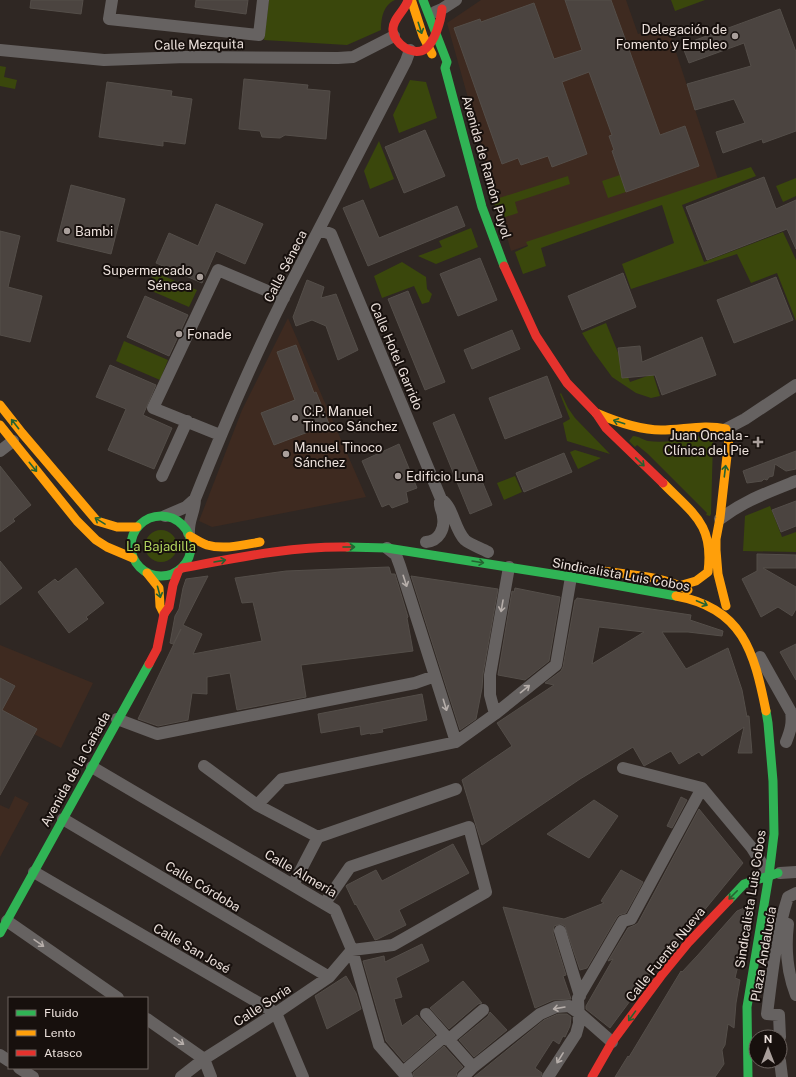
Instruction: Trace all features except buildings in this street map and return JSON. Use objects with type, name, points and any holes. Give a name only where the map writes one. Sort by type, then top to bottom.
[{"type":"main road","points":[[408,0],[407,5],[397,16],[393,29],[394,36],[398,42],[403,47],[410,50],[421,51],[428,46],[442,16],[442,9]]},
{"type":"main road","name":"Avenida de Ramón Puyol","points":[[423,0],[446,62],[445,68],[482,207],[507,275],[536,336],[567,382],[596,413],[606,428],[699,519],[704,528],[710,546],[708,572],[701,579],[692,584],[682,585]]},
{"type":"main road","points":[[402,11],[408,9],[414,3]]},
{"type":"main road","name":"Avenida de Ramón Puyol","points":[[414,3],[423,36],[438,64],[445,68]]},
{"type":"main road","points":[[0,404],[22,433],[98,521],[110,527],[123,529],[137,527]]},
{"type":"main road","name":"Avenida de Ramón Puyol","points":[[596,413],[618,422],[640,428],[662,430],[717,426],[726,429]]},
{"type":"main road","points":[[0,425],[12,442],[77,521],[96,540],[133,558]]},
{"type":"main road","points":[[627,449],[625,445],[627,435],[635,429],[640,428]]},
{"type":"main road","points":[[726,429],[729,438],[722,490],[720,519],[716,541],[717,567],[722,593],[732,611]]},
{"type":"main road","points":[[154,516],[165,516],[174,519],[183,525],[189,534],[192,543],[191,554],[186,564],[180,570],[168,576],[162,577],[147,574],[138,567],[133,558],[130,547],[132,537],[137,527],[154,516]]},
{"type":"main road","points":[[699,519],[709,522],[720,519]]},
{"type":"main road","points":[[189,534],[207,545],[218,547],[238,546],[268,541]]},
{"type":"main road","points":[[421,542],[442,545]]},
{"type":"main road","name":"Sindicalista Luis Cobos","points":[[180,570],[262,554],[305,549],[332,547],[387,548],[571,577],[683,597],[702,602],[731,621],[742,636],[751,653],[758,673],[768,722],[773,781],[774,834],[778,870]]},
{"type":"main road","points":[[457,547],[492,553]]},
{"type":"main road","name":"Sindicalista Luis Cobos","points":[[594,569],[662,580],[682,585],[689,590],[702,594]]},
{"type":"main road","name":"Avenida de la Cañada","points":[[0,933],[157,649],[164,614],[169,607],[173,585],[180,570]]},
{"type":"main road","name":"Avenida de la Cañada","points":[[147,574],[158,588],[160,606],[164,614]]},
{"type":"main road","name":"Sindicalista Luis Cobos","points":[[715,599],[732,611],[749,633],[760,657],[768,682],[777,757],[782,833],[778,870],[747,1007],[748,1077]]},
{"type":"main road","name":"Calle Fuente Nueva","points":[[592,1077],[612,1042],[661,976],[688,943],[744,884],[778,870]]},
{"type":"main road","name":"Sindicalista Luis Cobos","points":[[763,972],[771,926]]},
{"type":"street","points":[[112,0],[109,19],[259,35],[263,0]]},
{"type":"street","points":[[414,3],[419,4],[428,12],[435,12],[456,0]]},
{"type":"street","name":"Calle Mezquita","points":[[0,50],[104,60],[186,57],[338,58],[353,57],[394,36]]},
{"type":"street","name":"Calle Séneca","points":[[189,534],[189,520],[195,507],[195,499],[220,435],[284,298],[406,61],[410,50]]},
{"type":"street","name":"Calle Hotel Garrido","points":[[320,230],[331,234],[441,499],[446,502],[455,523],[465,540],[492,553]]},
{"type":"street","points":[[220,435],[153,408],[218,270],[284,298]]},
{"type":"street","points":[[726,429],[745,419],[796,385]]},
{"type":"street","points":[[162,476],[187,422]]},
{"type":"street","points":[[0,451],[12,442]]},
{"type":"street","points":[[720,519],[747,501],[796,481]]},
{"type":"street","points":[[722,490],[730,499],[741,502],[747,501]]},
{"type":"street","points":[[165,516],[186,508],[195,499]]},
{"type":"street","name":"Calle Hotel Garrido","points":[[421,542],[431,542],[439,536],[444,524],[443,515],[439,504],[441,499]]},
{"type":"street","points":[[387,548],[396,555],[400,566],[456,742]]},
{"type":"street","points":[[495,714],[490,694],[490,675],[509,567]]},
{"type":"street","points":[[257,805],[282,779],[456,742],[495,714],[556,665],[571,577]]},
{"type":"street","points":[[760,657],[793,715],[790,733],[791,740],[780,749],[777,757]]},
{"type":"street","points":[[117,719],[157,734],[414,683],[435,676]]},
{"type":"street","points":[[204,766],[257,805],[318,837]]},
{"type":"street","name":"Calle Almería","points":[[92,767],[335,910],[352,950],[379,1045],[405,1074]]},
{"type":"street","points":[[623,768],[702,788],[752,848],[778,870],[796,872]]},
{"type":"street","points":[[548,1077],[576,1034],[579,1023],[578,1004],[580,996],[623,921],[631,919],[702,788]]},
{"type":"street","points":[[293,885],[318,837],[456,789]]},
{"type":"street","name":"Calle Córdoba","points":[[63,819],[329,976]]},
{"type":"street","points":[[325,904],[350,867],[469,827],[486,892],[393,945],[352,950]]},
{"type":"street","name":"Calle San José","points":[[34,872],[276,1013]]},
{"type":"street","name":"Plaza Andalucía","points":[[780,1029],[779,1015],[767,1014],[784,908],[788,897],[796,895],[788,923],[787,958],[791,983],[796,995]]},
{"type":"street","points":[[7,920],[117,997]]},
{"type":"street","points":[[560,931],[580,996]]},
{"type":"street","name":"Calle Soria","points":[[181,1077],[204,1059],[276,1013],[329,976],[352,950]]},
{"type":"street","points":[[463,1077],[473,1067],[540,1014],[556,1007],[569,1006],[612,1042]]},
{"type":"street","points":[[405,1074],[483,1010]]},
{"type":"street","points":[[276,1013],[303,1077]]},
{"type":"street","points":[[426,1014],[473,1067]]},
{"type":"street","points":[[148,1020],[204,1059],[211,1077]]},
{"type":"street","points":[[21,1069],[33,1077]]},
{"type":"shaded area","points":[[481,0],[626,0],[638,34],[667,25],[718,179],[511,251],[447,23]]},
{"type":"shaded area","name":"Manuel Tinoco Sánchez","points":[[288,318],[366,497],[212,527],[199,521],[242,410]]},
{"type":"shaded area","points":[[0,645],[93,683],[61,748],[34,734],[37,729],[15,717],[0,731]]},
{"type":"shaded area","points":[[15,796],[29,803],[0,857],[0,805],[9,809]]},
{"type":"green space","points":[[269,0],[395,0],[385,9],[382,17],[381,30],[347,45],[264,40]]},
{"type":"green space","points":[[671,0],[705,0],[675,11]]},
{"type":"green space","points":[[0,66],[6,67],[4,77],[17,80],[15,89],[0,86]]},
{"type":"green space","points":[[410,80],[426,82],[437,118],[399,133],[393,115]]},
{"type":"green space","points":[[379,141],[394,179],[370,189],[364,171]]},
{"type":"green space","points":[[751,167],[756,176],[682,205],[704,262],[783,232],[796,260],[796,321],[777,273],[751,283],[737,254],[631,289],[622,264],[674,243],[662,205],[541,248],[546,266],[523,274],[515,252],[528,246],[526,242]]},
{"type":"green space","points":[[620,175],[626,192],[608,198],[602,181]]},
{"type":"green space","points":[[568,176],[570,184],[515,202],[518,213],[499,219],[493,200]]},
{"type":"green space","points":[[796,178],[796,196],[783,202],[776,186]]},
{"type":"green space","points":[[471,228],[478,247],[436,264],[418,256],[442,247],[439,241]]},
{"type":"green space","points":[[402,262],[426,277],[427,289],[432,294],[429,302],[422,304],[414,286],[382,298],[374,276]]},
{"type":"green space","points":[[154,272],[197,290],[189,307],[147,289]]},
{"type":"green space","points":[[606,323],[630,382],[653,374],[660,396],[651,398],[636,393],[612,377],[582,333]]},
{"type":"green space","points":[[124,341],[168,360],[160,380],[116,361]]},
{"type":"green space","points":[[561,393],[568,408],[575,418],[610,454],[567,441],[563,423],[570,419],[560,394]]},
{"type":"green space","points":[[706,435],[712,437],[713,442],[710,516],[706,515],[707,513],[648,454],[637,445],[635,447],[629,441],[633,436],[648,441],[663,442]]},
{"type":"green space","points":[[575,450],[601,458],[578,469],[570,452]]},
{"type":"green space","points":[[515,476],[522,492],[504,500],[497,483]]},
{"type":"green space","points":[[770,506],[782,537],[796,532],[796,552],[743,551],[745,516]]},
{"type":"green space","name":"La Bajadilla","points":[[158,530],[164,530],[173,534],[177,546],[173,558],[164,562],[158,562],[149,558],[145,549],[145,543],[149,534]]},
{"type":"traffic: fast","points":[[423,0],[447,62],[445,68],[482,207],[504,266]]},
{"type":"traffic: fast","points":[[155,516],[167,516],[178,521],[186,529],[191,540],[191,546],[189,558],[178,571],[167,576],[155,576],[144,571],[136,563],[131,552],[131,540],[136,529],[144,521],[155,516]]},
{"type":"traffic: fast","points":[[347,547],[387,548],[571,577],[676,596]]},
{"type":"traffic: fast","points":[[0,933],[149,664]]},
{"type":"traffic: fast","points":[[748,1077],[747,1007],[769,875],[774,834],[773,781],[766,711]]},
{"type":"traffic: fast","points":[[729,900],[744,884],[778,873]]},
{"type":"traffic: slow","points":[[412,2],[423,36],[432,54]]},
{"type":"traffic: slow","points":[[0,405],[97,521],[117,527],[137,527]]},
{"type":"traffic: slow","points":[[596,413],[628,425],[653,430],[710,427],[726,429],[729,438],[720,518],[716,539],[718,574],[726,606]]},
{"type":"traffic: slow","points":[[0,425],[77,521],[96,540],[107,547],[133,558]]},
{"type":"traffic: slow","points":[[663,483],[699,521],[708,542],[708,572],[696,581],[682,585]]},
{"type":"traffic: slow","points":[[190,536],[207,545],[220,547],[260,542]]},
{"type":"traffic: slow","points":[[603,571],[658,579],[678,585],[688,590]]},
{"type":"traffic: slow","points":[[147,573],[159,588],[160,606],[164,614]]},
{"type":"traffic: slow","points":[[676,596],[699,602],[717,611],[731,622],[742,636],[750,652],[756,670],[766,711]]},
{"type":"traffic: jam","points":[[408,0],[394,22],[393,30],[394,35],[400,44],[410,50],[420,51],[429,46],[437,30],[442,9]]},
{"type":"traffic: jam","points":[[504,266],[536,336],[567,383],[596,413],[606,428],[663,483]]},
{"type":"traffic: jam","points":[[182,568],[305,548],[347,547]]},
{"type":"traffic: jam","points":[[149,664],[157,649],[164,614],[169,607],[173,585],[178,572]]},
{"type":"traffic: jam","points":[[592,1077],[612,1042],[661,976],[688,943],[729,900]]},
{"type":"place","name":"Delegación de Fomento y Empleo","points":[[735,36]]},
{"type":"place","name":"Bambi","points":[[67,231]]},
{"type":"place","name":"Supermercado Séneca","points":[[200,277]]},
{"type":"place","name":"Fonade","points":[[179,334]]},
{"type":"place","name":"C.P. Manuel Tinoco Sánchez","points":[[295,418]]},
{"type":"place","name":"Juan Oncala - Clínica del Pie","points":[[758,442]]},
{"type":"place","name":"Manuel Tinoco Sánchez","points":[[286,454]]},
{"type":"place","name":"Edificio Luna","points":[[398,476]]}]
